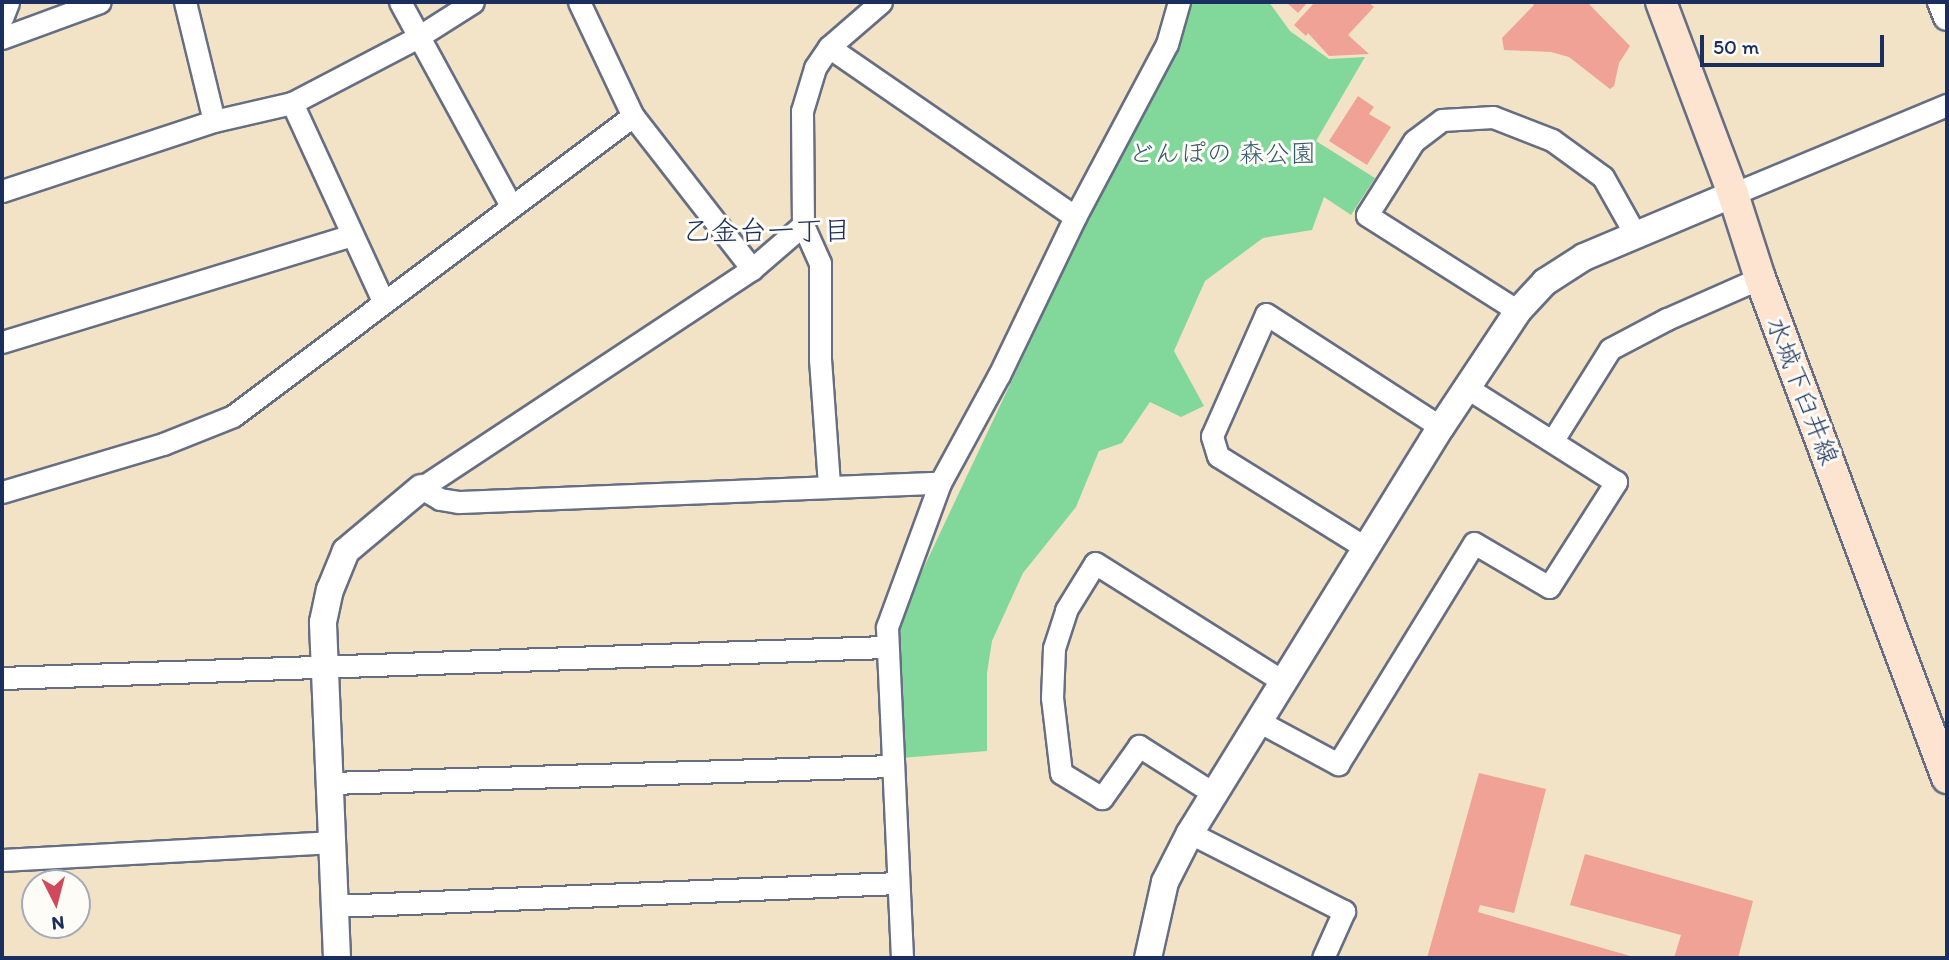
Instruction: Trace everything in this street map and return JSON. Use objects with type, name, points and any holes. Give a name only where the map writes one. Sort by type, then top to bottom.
[{"type":"main road","name":"水城下臼井線","points":[[1661,2],[1733,194],[1760,278],[1947,778]]},
{"type":"street","points":[[2,18],[8,2]]},
{"type":"street","points":[[2,38],[100,2]]},
{"type":"street","points":[[185,2],[214,121]]},
{"type":"street","points":[[400,2],[512,206]]},
{"type":"street","points":[[2,191],[214,121],[292,103],[418,37],[472,2]]},
{"type":"street","points":[[579,2],[633,116],[752,269]]},
{"type":"street","points":[[829,486],[820,359],[820,263],[803,225],[802,111],[816,68],[829,47],[880,2]]},
{"type":"street","points":[[902,958],[887,627],[940,484],[999,375],[1076,217],[1167,44],[1179,2]]},
{"type":"street","points":[[1941,2],[1947,16]]},
{"type":"street","points":[[829,47],[1076,217]]},
{"type":"street","points":[[292,103],[383,301]]},
{"type":"street","points":[[1148,958],[1165,882],[1190,832],[1466,387],[1518,311],[1545,282],[1584,257],[1635,234],[1947,105]]},
{"type":"street","points":[[2,492],[163,444],[233,416],[633,116]]},
{"type":"street","points":[[1518,311],[1367,215],[1413,141],[1442,120],[1493,117],[1552,140],[1603,177],[1635,234]]},
{"type":"street","points":[[337,958],[323,622],[330,590],[346,551],[421,488],[752,269],[803,225]]},
{"type":"street","points":[[2,342],[352,234]]},
{"type":"street","points":[[1553,440],[1610,349],[1667,318],[1760,278]]},
{"type":"street","points":[[1366,548],[1218,456],[1212,436],[1266,314],[1441,427]]},
{"type":"street","points":[[1260,722],[1338,764],[1474,543],[1549,587],[1616,482],[1466,387]]},
{"type":"street","points":[[421,488],[440,499],[458,502],[829,486],[940,484]]},
{"type":"street","points":[[1213,793],[1139,746],[1102,798],[1060,773],[1052,698],[1054,648],[1066,610],[1095,563],[1284,682]]},
{"type":"street","points":[[2,678],[887,647]]},
{"type":"street","points":[[330,783],[893,766]]},
{"type":"street","points":[[1190,832],[1344,911],[1322,958]]},
{"type":"street","points":[[2,860],[332,842]]},
{"type":"street","points":[[335,906],[898,883]]},
{"type":"green space","name":"どんぽの 森公園","points":[[1190,2],[1269,2],[1290,31],[1329,59],[1365,57],[1316,141],[1375,178],[1351,215],[1324,197],[1312,230],[1263,238],[1205,281],[1174,351],[1204,406],[1181,417],[1150,402],[1122,443],[1099,451],[1076,507],[1023,573],[992,641],[987,673],[987,751],[901,758],[896,647],[901,616]]},
{"type":"building","points":[[1286,2],[1308,2],[1298,13]]},
{"type":"building","points":[[1315,2],[1368,2],[1374,7],[1348,35],[1369,54],[1329,56],[1308,33],[1306,36],[1294,25]]},
{"type":"building","points":[[1531,2],[1587,2],[1630,46],[1619,63],[1614,86],[1610,89],[1569,57],[1551,52],[1504,50],[1502,38],[1534,5]]},
{"type":"building","points":[[1358,96],[1374,107],[1369,114],[1391,127],[1367,165],[1329,141]]},
{"type":"building","points":[[1479,773],[1546,789],[1514,913],[1480,905],[1478,912],[1637,958],[1427,958]]},
{"type":"building","points":[[1585,854],[1753,901],[1738,958],[1674,958],[1681,935],[1570,905]]},
{"type":"district","name":"乙金台一丁目","points":[[767,230]]}]
